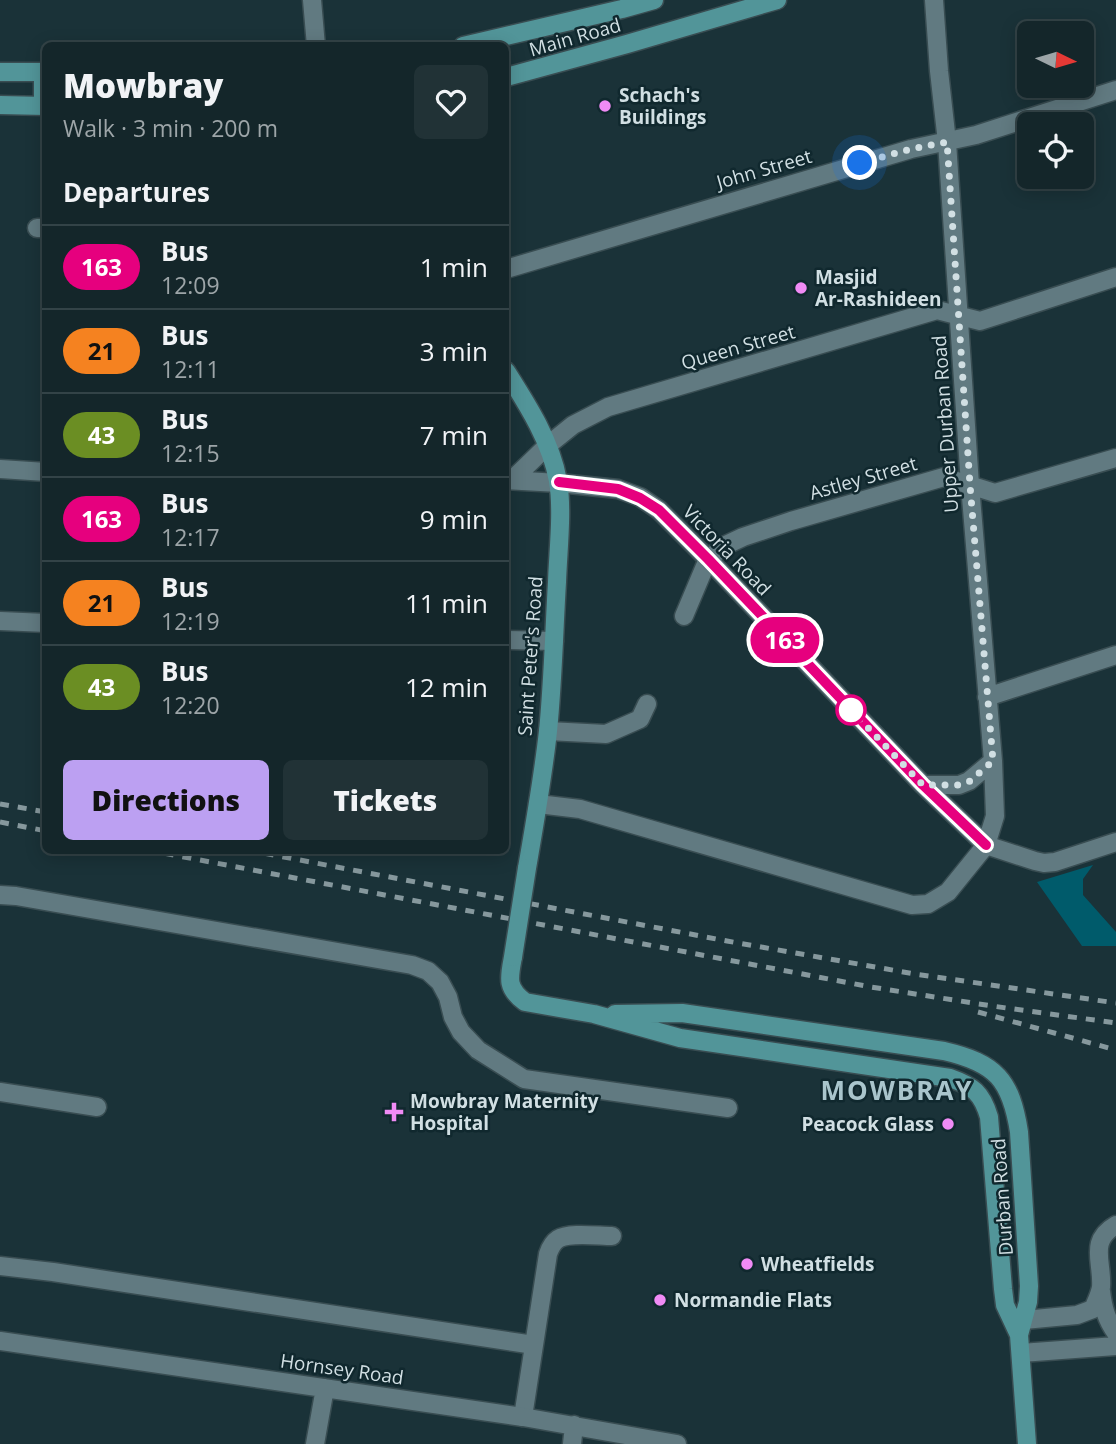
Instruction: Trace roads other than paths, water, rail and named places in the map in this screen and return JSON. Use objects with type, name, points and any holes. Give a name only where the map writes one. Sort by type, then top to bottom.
[{"type":"main road","name":"Main Road","points":[[480,42],[654,0]]},
{"type":"main road","name":"Main Road","points":[[509,76],[777,0]]},
{"type":"main road","points":[[0,72],[42,72]]},
{"type":"main road","points":[[0,105],[42,106]]},
{"type":"main road","name":"Saint Peter's Road","points":[[509,376],[530,410],[547,446],[559,482],[548,731],[509,977],[511,989],[525,1002],[594,1014],[680,1038],[950,1078],[967,1084]]},
{"type":"main road","name":"Saint Peter's Road","points":[[594,1014],[682,1013],[944,1051],[967,1056],[985,1065]]},
{"type":"main road","name":"Durban Road","points":[[985,1065],[999,1077],[1010,1093],[1019,1132],[1030,1286],[1021,1336],[1027,1444]]},
{"type":"main road","name":"Durban Road","points":[[967,1084],[978,1093],[989,1117],[1005,1306],[1021,1336]]},
{"type":"main road","points":[[989,1117],[1016,1111]]},
{"type":"street","points":[[312,0],[316,42]]},
{"type":"street","name":"Upper Durban Road","points":[[934,0],[993,761],[995,816],[986,845]]},
{"type":"street","name":"John Street","points":[[509,268],[911,149],[976,135],[1116,90]]},
{"type":"street","name":"Queen Street","points":[[509,480],[579,421],[608,407],[937,310],[980,321],[1116,276]]},
{"type":"street","name":"Astley Street","points":[[708,559],[726,545],[743,537],[944,477],[995,493],[1116,458]]},
{"type":"street","points":[[0,469],[42,472]]},
{"type":"street","name":"Victoria Road","points":[[509,480],[559,482],[618,489],[659,510],[923,785],[986,845]]},
{"type":"street","points":[[684,616],[708,559]]},
{"type":"street","points":[[0,621],[42,623]]},
{"type":"street","points":[[509,640],[554,641]]},
{"type":"street","points":[[986,697],[1116,655]]},
{"type":"street","points":[[548,731],[606,734],[640,719],[647,704]]},
{"type":"street","points":[[923,785],[959,785],[970,781],[993,761]]},
{"type":"street","points":[[538,804],[580,810],[912,905],[928,904],[947,892],[986,845],[1044,863],[1055,862],[1116,842]]},
{"type":"street","points":[[0,895],[412,965],[428,971],[440,982],[461,1032],[478,1050],[524,1079],[728,1108]]},
{"type":"street","points":[[0,1092],[97,1107]]},
{"type":"street","points":[[1116,1225],[1106,1231],[1099,1250],[1104,1310],[1116,1332]]},
{"type":"street","points":[[523,1417],[548,1254],[552,1244],[560,1237],[570,1235],[612,1236]]},
{"type":"street","points":[[0,1266],[534,1345]]},
{"type":"street","points":[[1021,1336],[1093,1309],[1101,1289]]},
{"type":"street","points":[[1021,1336],[1116,1346]]},
{"type":"street","name":"Hornsey Road","points":[[0,1341],[523,1417],[677,1444]]},
{"type":"street","points":[[315,1444],[325,1388]]},
{"type":"street","points":[[572,1444],[574,1425]]},
{"type":"railway","points":[[0,804],[42,811]]},
{"type":"railway","points":[[0,822],[42,830]]},
{"type":"railway","points":[[168,854],[871,987],[1116,1023]]},
{"type":"railway","points":[[268,854],[727,941],[915,974],[1116,1003]]},
{"type":"railway","points":[[978,1012],[1116,1050]]},
{"type":"place","name":"Schach's Buildings","points":[[605,106]]},
{"type":"place","name":"Masjid Ar-Rashideen","points":[[801,288]]},
{"type":"place","name":"Mowbray Maternity Hospital","points":[[394,1112]]},
{"type":"place","name":"Peacock Glass","points":[[948,1124]]},
{"type":"place","name":"Wheatfields","points":[[747,1264]]},
{"type":"place","name":"Normandie Flats","points":[[660,1300]]},
{"type":"district","name":"MOWBRAY","points":[[897,1091]]}]
